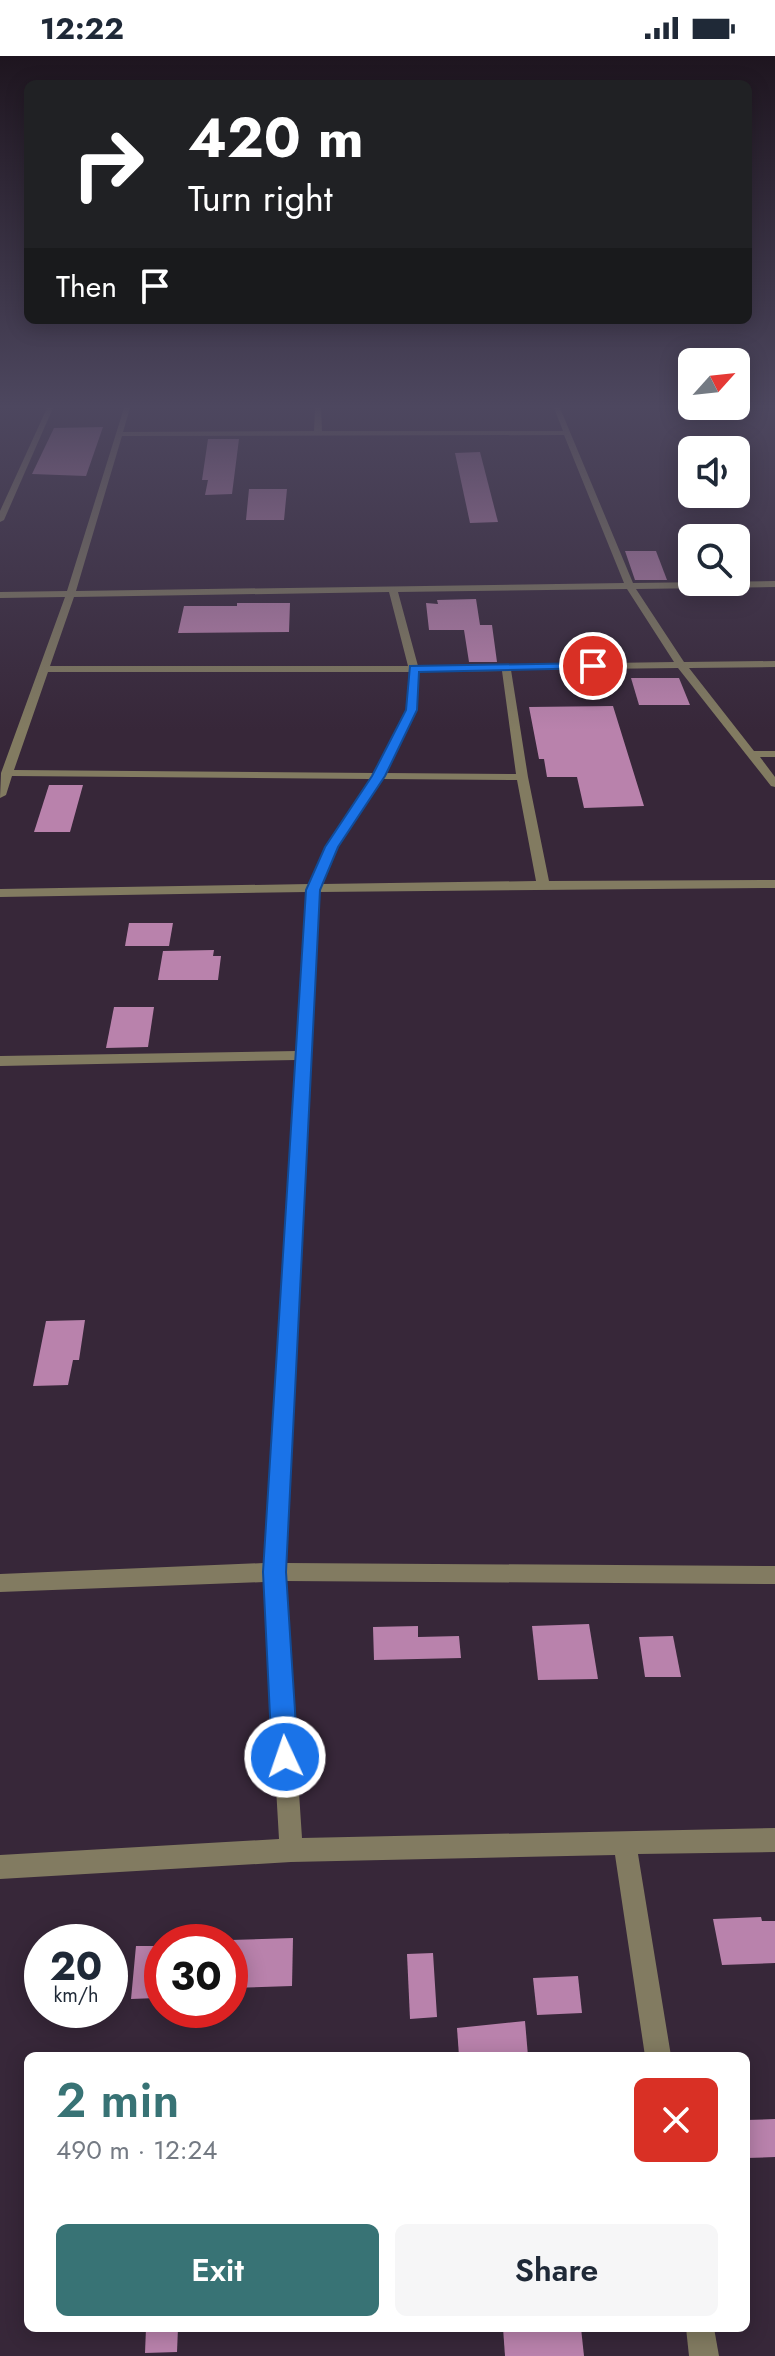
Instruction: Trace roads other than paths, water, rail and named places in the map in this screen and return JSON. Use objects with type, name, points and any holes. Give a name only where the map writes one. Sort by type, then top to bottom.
[{"type":"street","points":[[0,795],[95,515]]},
{"type":"street","points":[[601,515],[629,585],[681,665],[775,784]]},
{"type":"street","points":[[0,595],[775,584]]},
{"type":"street","points":[[291,1850],[274,1572],[313,890],[331,847],[378,776],[411,710],[414,669],[393,589]]},
{"type":"street","points":[[43,669],[414,669],[775,664]]},
{"type":"street","points":[[506,667],[522,777],[543,883]]},
{"type":"street","points":[[752,754],[775,754]]},
{"type":"street","points":[[7,773],[522,777]]},
{"type":"street","points":[[0,893],[313,890],[543,883],[775,884]]},
{"type":"street","points":[[0,1061],[303,1055]]},
{"type":"street","points":[[0,1583],[274,1572],[775,1575]]},
{"type":"street","points":[[0,1867],[291,1850],[775,1840]]},
{"type":"street","points":[[625,1844],[657,2052]]},
{"type":"street","points":[[701,2332],[704,2356]]}]
